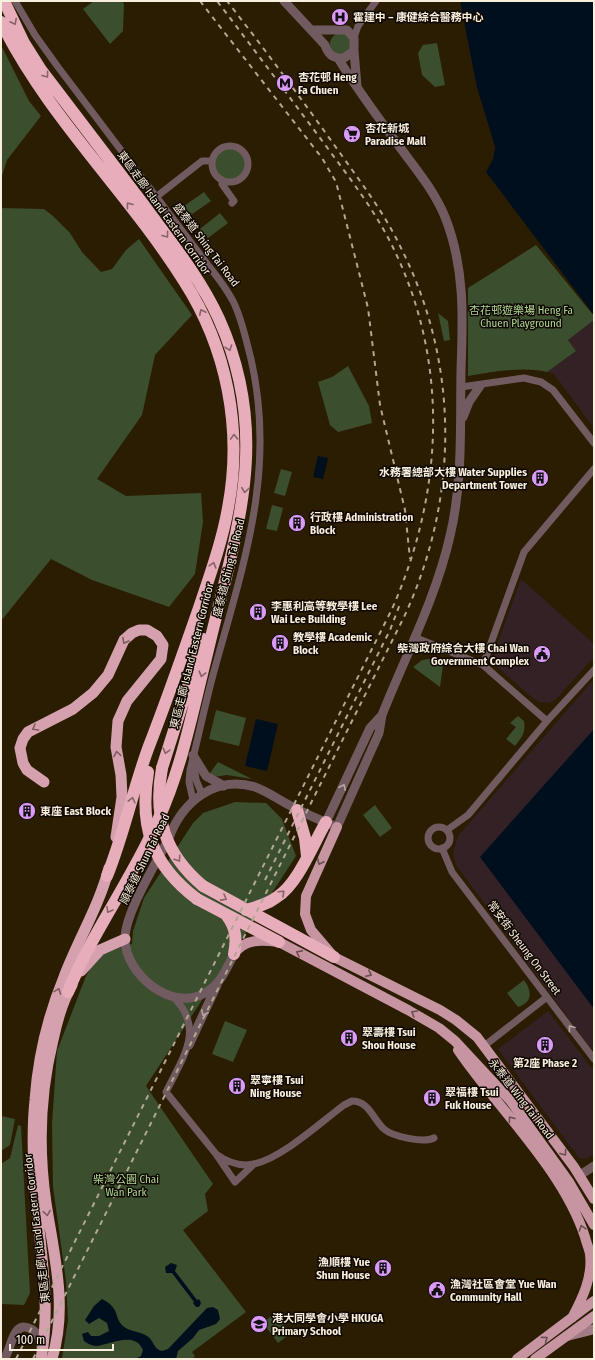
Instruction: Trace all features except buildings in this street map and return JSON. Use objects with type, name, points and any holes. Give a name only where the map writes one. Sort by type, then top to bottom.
[{"type":"highway","name":"東區走廊 Island Eastern Corridor","points":[[4,1],[20,46],[45,94],[185,283],[212,336],[226,381],[233,418],[234,450],[228,510],[209,576],[174,681],[143,762],[123,832],[57,995],[47,1028],[36,1081],[33,1122],[33,1155],[46,1303],[45,1337],[41,1359]]},
{"type":"highway","name":"東區走廊 Island Eastern Corridor","points":[[1,22],[41,70],[177,250],[203,289],[219,320],[230,348],[242,396],[247,440],[244,492],[240,518],[188,726],[168,797],[145,847],[86,951],[68,992],[48,1057],[41,1115],[42,1174],[60,1300],[58,1332],[52,1359]]},
{"type":"highway","points":[[227,568],[162,768],[159,788],[159,808],[167,839],[183,866],[203,886],[334,957]]},
{"type":"highway","points":[[44,782],[27,770],[23,762],[20,748],[25,736],[35,727],[73,709],[93,693],[112,668],[124,640],[134,631],[142,630],[154,634],[162,645],[163,656],[127,701],[117,727],[116,747],[121,775],[122,797],[116,837],[106,876]]},
{"type":"highway","points":[[174,681],[148,772],[144,809],[151,842],[167,871],[178,883],[197,899],[279,942]]},
{"type":"highway","points":[[297,810],[305,838],[307,856]]},
{"type":"highway","points":[[246,910],[268,903],[279,896],[290,885],[326,822]]},
{"type":"highway","points":[[226,915],[234,929],[236,941],[234,954]]},
{"type":"highway","points":[[68,992],[78,975],[94,955],[106,946],[125,939]]},
{"type":"main road","points":[[334,957],[311,930],[306,920],[304,906],[308,888],[337,827]]},
{"type":"main road","points":[[234,954],[241,946],[248,942],[266,940],[279,942]]},
{"type":"main road","name":"永泰道 Wing Tai Road","points":[[279,942],[408,1010],[448,1034],[471,1056],[510,1100],[561,1170],[594,1225]]},
{"type":"main road","name":"永泰道 Wing Tai Road","points":[[334,957],[449,1014],[464,1025],[484,1046],[580,1175],[594,1199]]},
{"type":"main road","points":[[448,1034],[465,1060],[557,1180],[578,1216],[592,1255],[590,1272],[585,1291],[572,1318]]},
{"type":"main road","points":[[517,1359],[594,1302]]},
{"type":"main road","points":[[535,1359],[594,1316]]},
{"type":"main road","points":[[565,1337],[594,1329]]},
{"type":"street","name":"盛泰道 Shing Tai Road","points":[[15,1],[35,35],[211,269],[233,301],[242,324],[254,370],[259,417],[260,455],[256,502],[247,553],[215,667],[193,755],[189,782],[193,800]]},
{"type":"street","points":[[284,1],[325,45],[329,54],[338,58],[347,57],[354,51]]},
{"type":"street","points":[[357,86],[354,38],[358,26],[376,1]]},
{"type":"street","points":[[311,30],[347,30],[358,26]]},
{"type":"street","points":[[347,30],[354,38]]},
{"type":"street","points":[[325,45],[326,38],[331,31]]},
{"type":"street","points":[[337,827],[379,733],[382,715],[435,585],[450,537],[459,474],[462,299],[455,245],[444,216],[425,181],[369,106],[338,58]]},
{"type":"street","points":[[222,180],[233,181],[243,176],[248,166],[246,155],[237,148],[226,146],[217,152],[212,162],[213,171],[222,180],[222,184],[234,201],[232,203]]},
{"type":"street","points":[[156,197],[199,164],[206,160],[212,162]]},
{"type":"street","points":[[461,387],[480,386],[524,378],[542,382],[553,390],[594,443]]},
{"type":"street","points":[[461,422],[469,402],[480,386]]},
{"type":"street","points":[[483,664],[524,552],[594,470]]},
{"type":"street","points":[[414,637],[483,664],[547,721]]},
{"type":"street","points":[[447,830],[468,815],[547,721],[594,670]]},
{"type":"street","points":[[326,822],[370,728],[382,715]]},
{"type":"street","name":"盛泰道 Shing Tai Road","points":[[193,755],[196,780],[202,794]]},
{"type":"street","points":[[193,755],[206,776],[224,786]]},
{"type":"street","name":"順泰道 Shun Tai Road","points":[[219,982],[204,994],[196,997],[187,998],[171,995],[150,985],[141,978],[128,956],[125,939],[128,920],[169,838],[174,824],[186,806],[202,794],[224,786],[238,785],[253,787],[297,810],[337,827]]},
{"type":"street","points":[[441,827],[447,830],[450,841],[442,848],[431,846],[428,836],[434,828],[441,827]]},
{"type":"street","name":"常安街 Sheung On Street","points":[[442,848],[452,872],[594,1059]]},
{"type":"street","points":[[234,954],[166,1092],[216,1154],[235,1182],[254,1164],[283,1150],[348,1102],[357,1101],[365,1105],[388,1131],[420,1141],[434,1138]]},
{"type":"street","points":[[171,995],[185,1011],[188,1019],[189,1045]]},
{"type":"street","points":[[484,1046],[547,997]]},
{"type":"street","points":[[216,1154],[228,1162],[254,1164]]},
{"type":"street","points":[[239,1164],[244,1169],[242,1176]]},
{"type":"street","points":[[580,1175],[594,1166]]},
{"type":"street","points":[[4,1359],[9,1352],[14,1334],[18,1330],[30,1328],[38,1335],[41,1359]]},
{"type":"shaded area","points":[[594,320],[594,428],[554,374],[547,372],[576,351],[568,340]]},
{"type":"shaded area","name":"柴灣政府綜合大樓 Chai Wan Government Complex","points":[[521,579],[594,644],[594,657],[556,699],[549,703],[539,702],[529,695],[496,666],[494,662],[494,653]]},
{"type":"shaded area","points":[[594,679],[594,1053],[456,865],[453,853],[458,836]]},
{"type":"shaded area","points":[[548,1011],[594,1071],[594,1154],[587,1159],[579,1158],[498,1049]]},
{"type":"green space","points":[[94,1],[122,1],[124,4],[123,31],[110,44],[83,9]]},
{"type":"green space","points":[[341,33],[349,36],[352,44],[349,52],[341,55],[333,52],[330,44],[333,36]]},
{"type":"green space","points":[[437,43],[445,85],[435,87],[422,75],[418,53],[423,45]]},
{"type":"green space","points":[[1,45],[29,101],[41,116],[7,160],[1,179]]},
{"type":"green space","points":[[230,148],[241,153],[246,164],[241,175],[230,180],[219,175],[214,164],[219,153]]},
{"type":"green space","points":[[204,192],[211,201],[191,215],[184,206]]},
{"type":"green space","points":[[1,208],[44,209],[70,233],[82,252],[101,272],[112,269],[126,250],[139,239],[192,315],[155,355],[142,415],[97,479],[126,496],[201,493],[203,522],[195,574],[169,607],[92,580],[51,559],[1,621]]},
{"type":"green space","points":[[220,213],[228,223],[208,238],[200,229]]},
{"type":"green space","name":"杏花邨遊樂場 Heng Fa Chuen Playground","points":[[536,245],[594,316],[594,320],[568,340],[576,351],[547,372],[537,370],[517,370],[498,371],[468,376],[468,288]]},
{"type":"green space","points":[[438,313],[448,321],[450,340],[444,341]]},
{"type":"green space","points":[[348,366],[369,406],[372,423],[338,432],[330,425],[318,382],[332,377]]},
{"type":"green space","points":[[281,469],[292,472],[285,496],[274,493]]},
{"type":"green space","points":[[272,505],[283,508],[277,531],[266,529]]},
{"type":"green space","points":[[429,659],[443,665],[440,687],[413,667],[422,660]]},
{"type":"green space","points":[[216,710],[246,718],[239,746],[209,739]]},
{"type":"green space","points":[[518,716],[524,721],[524,732],[515,746],[506,739],[516,727],[510,723]]},
{"type":"green space","points":[[218,762],[252,779],[227,775],[214,777],[210,773]]},
{"type":"green space","name":"柴灣公園 Chai Wan Park","points":[[235,802],[266,803],[282,819],[296,856],[146,1086],[213,1184],[205,1194],[208,1211],[183,1230],[246,1312],[192,1352],[195,1356],[192,1359],[62,1359],[68,1320],[66,1281],[53,1187],[52,1124],[57,1051],[86,976],[99,954],[132,944],[133,931],[144,898],[193,823],[203,813]]},
{"type":"green space","points":[[375,805],[392,828],[380,837],[363,815]]},
{"type":"green space","points":[[524,980],[529,988],[530,996],[523,1005],[518,1007],[507,993]]},
{"type":"green space","points":[[225,1021],[247,1030],[233,1062],[212,1054]]},
{"type":"green space","points":[[1,1116],[15,1119],[10,1145],[1,1151]]},
{"type":"green space","points":[[18,1125],[21,1126],[30,1293],[24,1305],[1,1304],[1,1164],[10,1158]]},
{"type":"green space","points":[[275,1313],[291,1333],[278,1343],[263,1323]]},
{"type":"water","points":[[458,1],[594,1],[594,315],[486,172],[493,159],[495,147],[477,88]]},
{"type":"water","points":[[318,456],[328,458],[323,479],[313,477]]},
{"type":"water","points":[[256,719],[278,724],[267,771],[245,766]]},
{"type":"water","points":[[594,729],[594,1009],[480,857]]},
{"type":"water","points":[[171,1263],[177,1265],[175,1271],[197,1300],[199,1299],[201,1303],[199,1307],[196,1307],[193,1303],[194,1302],[172,1273],[166,1273],[165,1267]]},
{"type":"water","points":[[102,1299],[112,1306],[123,1326],[147,1336],[159,1350],[162,1351],[168,1349],[207,1308],[213,1307],[218,1310],[220,1319],[216,1324],[199,1330],[193,1338],[178,1351],[176,1359],[135,1359],[141,1356],[143,1350],[139,1344],[134,1341],[121,1340],[96,1346],[84,1341],[82,1334],[88,1332],[91,1336],[99,1336],[109,1331],[107,1323],[99,1318],[89,1324],[85,1320],[94,1306]]},
{"type":"pier","points":[[456,1],[460,1],[477,88],[495,147],[493,159],[486,169],[484,168],[493,154],[493,147],[475,88]]},
{"type":"railway","points":[[200,1],[322,158],[336,182],[368,308],[380,405],[405,510],[410,559]]},
{"type":"railway","points":[[16,1359],[392,609],[410,563],[423,515],[431,467],[433,419],[430,371],[421,324],[406,277],[385,232],[348,175],[217,1]]},
{"type":"railway","points":[[33,1359],[404,617],[422,572],[435,526],[443,479],[445,432],[442,385],[434,338],[420,293],[401,248],[388,223],[365,188],[298,95],[227,1]]},
{"type":"railway","points":[[265,880],[390,630],[400,604]]},
{"type":"place","name":"霍建中 – 康健綜合醫務中心","points":[[340,17]]},
{"type":"place","name":"杏花邨 Heng Fa Chuen","points":[[285,83]]},
{"type":"place","name":"杏花新城 Paradise Mall","points":[[352,134]]},
{"type":"place","name":"水務署總部大樓 Water Supplies Department Tower","points":[[540,478]]},
{"type":"place","name":"行政樓 Administration Block","points":[[297,523]]},
{"type":"place","name":"李惠利高等教學樓 Lee Wai Lee Building","points":[[258,612]]},
{"type":"place","name":"教學樓 Academic Block","points":[[280,643]]},
{"type":"place","name":"柴灣政府綜合大樓 Chai Wan Government Complex","points":[[542,654]]},
{"type":"place","name":"東座 East Block","points":[[27,811]]},
{"type":"place","name":"翠壽樓 Tsui Shou House","points":[[349,1038]]},
{"type":"place","name":"第2座 Phase 2","points":[[545,1045]]},
{"type":"place","name":"翠寧樓 Tsui Ning House","points":[[237,1086]]},
{"type":"place","name":"翠福樓 Tsui Fuk House","points":[[432,1098]]},
{"type":"place","name":"漁順樓 Yue Shun House","points":[[383,1268]]},
{"type":"place","name":"漁灣社區會堂 Yue Wan Community Hall","points":[[437,1290]]},
{"type":"place","name":"港大同學會小學 HKUGA Primary School","points":[[259,1324]]}]
